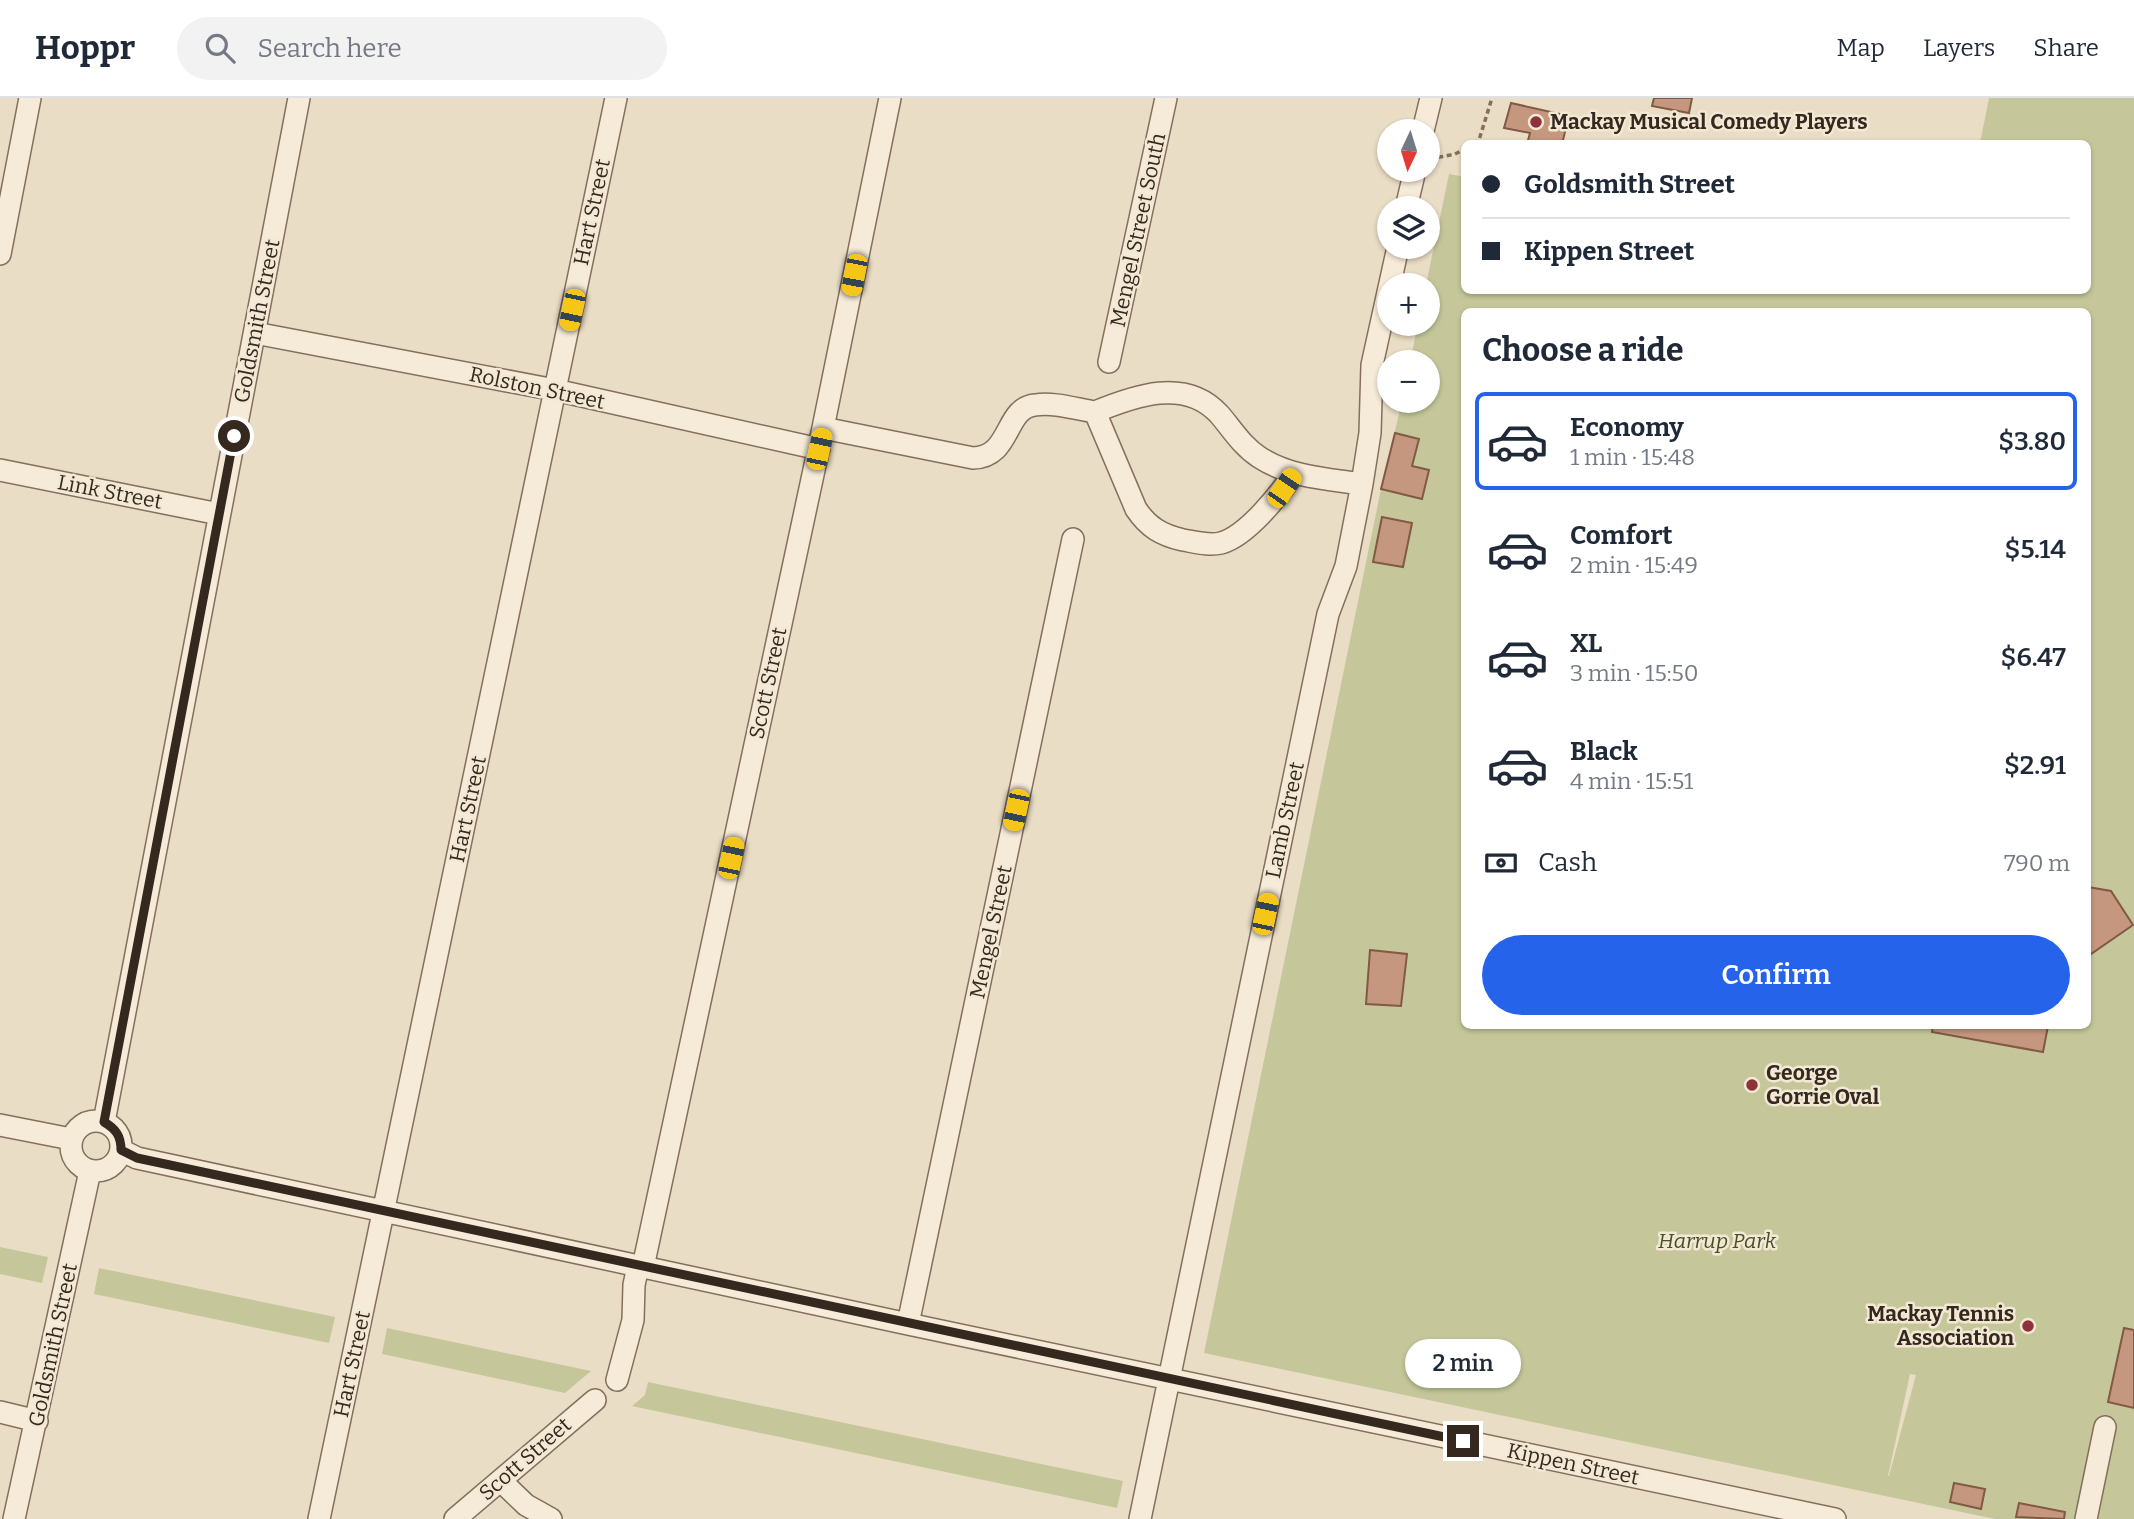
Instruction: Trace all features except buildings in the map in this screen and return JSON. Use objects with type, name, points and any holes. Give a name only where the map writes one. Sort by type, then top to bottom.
[{"type":"street","points":[[0,254],[30,98]]},
{"type":"street","name":"Goldsmith Street","points":[[104,1122],[299,98]]},
{"type":"street","name":"Hart Street","points":[[319,1519],[616,98]]},
{"type":"street","name":"Scott Street","points":[[617,1380],[633,1320],[634,1285],[819,449],[890,98]]},
{"type":"street","name":"Mengel Street South","points":[[1110,362],[1166,98]]},
{"type":"street","points":[[1426,119],[1431,98]]},
{"type":"street","name":"Lamb Street","points":[[1140,1519],[1328,614],[1346,566],[1370,433],[1372,365],[1395,259]]},
{"type":"street","name":"Rolston Street","points":[[255,333],[555,390],[819,449]]},
{"type":"street","points":[[823,428],[973,458],[985,457],[996,451],[1020,412],[1026,407],[1036,404],[1095,412],[1136,397],[1164,391],[1191,395],[1207,402],[1242,443],[1258,457],[1294,473],[1362,484]]},
{"type":"street","points":[[1095,412],[1136,509],[1144,522],[1165,535],[1208,544],[1233,538],[1270,504],[1294,473]]},
{"type":"street","name":"Link Street","points":[[0,470],[219,514]]},
{"type":"street","name":"Mengel Street","points":[[908,1324],[1073,539]]},
{"type":"street","points":[[104,1122],[116,1130],[121,1150],[111,1166],[104,1170],[90,1171],[74,1159],[71,1139],[78,1129],[87,1123],[104,1122]]},
{"type":"street","points":[[0,1125],[71,1139]]},
{"type":"street","name":"Kippen Street","points":[[121,1150],[137,1158],[383,1212],[1835,1519]]},
{"type":"street","name":"Goldsmith Street","points":[[14,1519],[90,1171]]},
{"type":"street","name":"Scott Street","points":[[455,1519],[595,1399]]},
{"type":"street","points":[[0,1412],[37,1421]]},
{"type":"street","points":[[2087,1519],[2105,1427]]},
{"type":"street","points":[[501,1481],[526,1505],[551,1519]]},
{"type":"path","points":[[1479,140],[1492,98]]},
{"type":"path","points":[[1440,157],[1461,151]]},
{"type":"green space","name":"Harrup Park","points":[[1989,98],[2134,98],[2134,1519],[1995,1519],[1204,1353],[1381,489],[1399,413],[1440,413],[1440,350],[1413,350],[1415,336],[1440,336],[1440,273],[1428,273],[1431,259],[1440,259],[1440,217],[1449,174],[1461,176],[1461,294],[2091,294],[2091,140],[1981,140]],"holes":[[[1910,1374],[1916,1375],[1889,1476]]]},
{"type":"green space","points":[[0,1247],[48,1257],[42,1283],[0,1274]]},
{"type":"green space","points":[[99,1268],[335,1317],[329,1343],[94,1294]]},
{"type":"green space","points":[[387,1328],[591,1371],[565,1393],[382,1354]]},
{"type":"green space","points":[[648,1382],[1123,1481],[1117,1508],[632,1406],[645,1395]]},
{"type":"place","name":"Mackay Musical Comedy Players","points":[[1536,122]]},
{"type":"place","name":"George Gorrie Oval","points":[[1752,1085]]},
{"type":"place","name":"Mackay Tennis Association","points":[[2028,1326]]},
{"type":"route","points":[[234,436],[104,1122],[116,1130],[121,1150],[137,1158],[383,1212],[1463,1441]]}]
